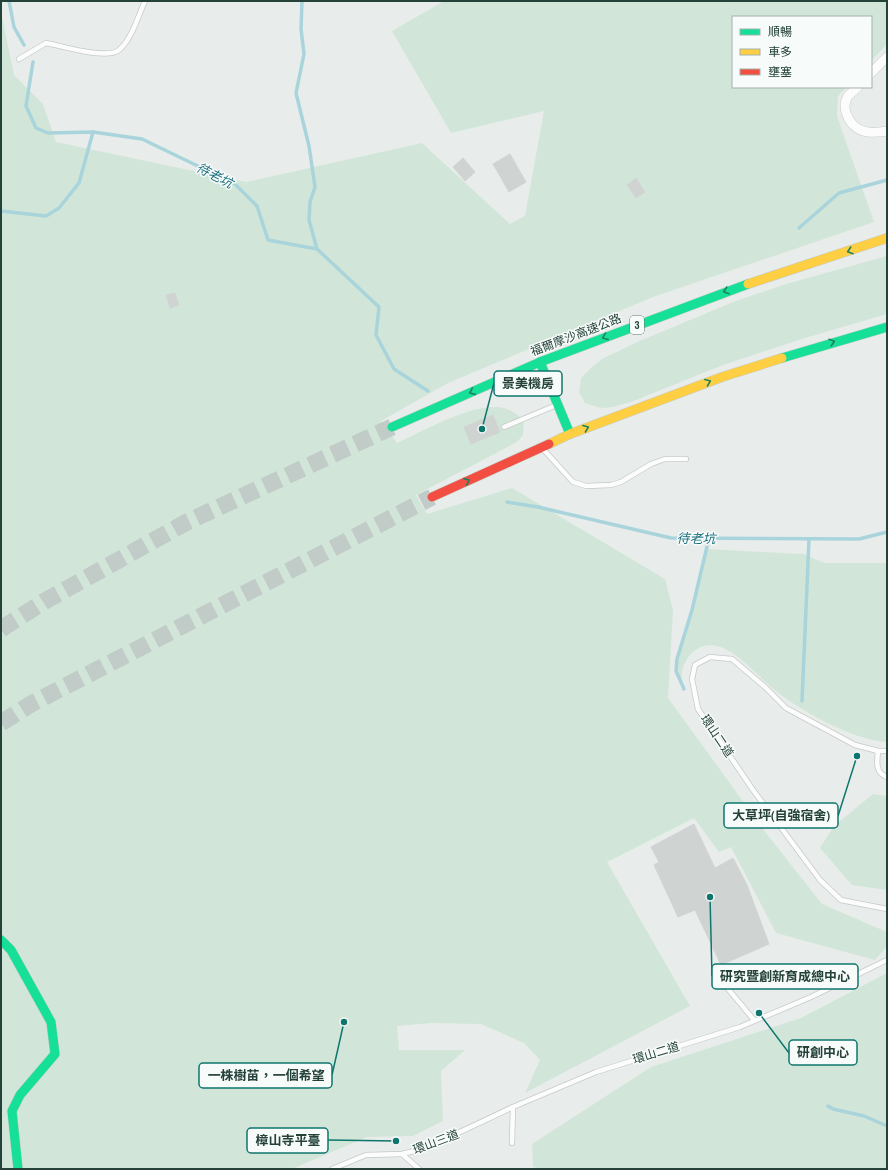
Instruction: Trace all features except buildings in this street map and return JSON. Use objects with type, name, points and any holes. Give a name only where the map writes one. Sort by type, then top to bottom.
[{"type":"main road","name":"福爾摩沙高速公路","points":[[392,427],[540,362],[718,294],[887,238]]},
{"type":"main road","points":[[432,497],[570,434],[722,377],[845,338],[887,327]]},
{"type":"main road","points":[[540,362],[570,434]]},
{"type":"main road","points":[[1,940],[11,950],[51,1022],[55,1054],[20,1095],[12,1111],[18,1169]]},
{"type":"street","points":[[872,72],[887,57]]},
{"type":"street","points":[[857,88],[848,97],[845,107],[847,116],[855,127],[866,132],[887,130]]},
{"type":"lane","points":[[19,59],[46,43],[108,54],[118,51],[124,44],[145,1]]},
{"type":"lane","points":[[504,427],[558,405]]},
{"type":"lane","points":[[542,447],[573,482],[586,486],[611,485],[621,482],[651,464],[665,459],[686,459]]},
{"type":"lane","name":"環山二道","points":[[887,751],[878,751],[855,745],[786,708],[765,687],[732,659],[710,657],[695,665],[692,679],[698,709],[753,790],[820,880],[841,900],[887,909]]},
{"type":"lane","points":[[878,751],[878,771],[881,775],[887,777]]},
{"type":"lane","name":"環山二道","points":[[513,1107],[596,1072],[754,1020],[811,997],[887,960]]},
{"type":"lane","points":[[715,968],[719,978],[754,1020]]},
{"type":"lane","points":[[512,1142],[513,1107]]},
{"type":"lane","name":"環山三道","points":[[332,1169],[366,1155],[402,1154],[426,1148],[513,1107]]},
{"type":"lane","points":[[402,1154],[420,1169]]},
{"type":"green space","points":[[444,1],[887,1],[887,44],[872,60],[872,16],[732,16],[732,88],[846,88],[838,96],[837,116],[874,222],[653,297],[448,383],[381,421],[397,443],[449,418],[479,409],[492,407],[504,408],[515,413],[524,421],[523,435],[517,442],[416,495],[427,514],[512,488],[665,579],[673,610],[668,698],[766,833],[822,904],[887,932],[887,946],[875,960],[776,933],[731,847],[719,852],[694,818],[607,862],[690,1006],[525,1093],[540,1060],[524,1043],[481,1024],[431,1023],[397,1026],[399,1050],[465,1050],[441,1071],[443,1121],[413,1136],[367,1137],[292,1169],[1,1169],[1,12],[14,75],[43,104],[56,142],[246,182],[422,143],[510,224],[525,216],[544,111],[451,133],[392,31]]},
{"type":"green space","points":[[887,256],[887,314],[802,339],[723,365],[631,402],[613,407],[601,408],[585,403],[579,392],[581,378],[593,366],[602,359],[635,343],[733,302],[786,284]]},
{"type":"green space","points":[[706,549],[803,554],[825,563],[887,563],[887,742],[858,736],[825,722],[781,695],[736,655],[714,645],[698,648],[692,653],[684,666],[682,683],[677,668],[678,659],[692,614]]},
{"type":"green space","points":[[873,794],[887,796],[887,890],[852,885],[820,848],[834,826]]},
{"type":"green space","points":[[887,973],[887,1169],[540,1169],[533,1167],[532,1144],[651,1067],[801,1018]]},
{"type":"waterway","name":"待老坑","points":[[9,1],[14,27],[24,45]]},
{"type":"waterway","points":[[302,1],[301,29],[304,54],[296,93],[309,146],[315,187],[310,202],[309,220],[317,249]]},
{"type":"waterway","name":"待老坑","points":[[33,62],[26,106],[36,128],[48,133],[93,132],[142,139],[235,184],[257,206],[268,240],[317,249],[379,307],[376,335],[394,369],[428,391]]},
{"type":"waterway","points":[[1,211],[46,216],[59,208],[79,183],[93,132]]},
{"type":"waterway","points":[[799,228],[839,193],[887,180]]},
{"type":"waterway","name":"待老坑","points":[[507,502],[538,507],[671,538],[859,539],[887,532]]},
{"type":"waterway","points":[[684,689],[676,671],[677,659],[692,610],[709,538]]},
{"type":"waterway","points":[[802,701],[809,539]]},
{"type":"waterway","points":[[828,1106],[833,1109],[864,1116],[887,1126]]},
{"type":"tunnel","points":[[1,629],[45,601],[187,522],[392,427]]},
{"type":"tunnel","points":[[1,723],[31,704],[432,497]]},
{"type":"traffic: fast","points":[[392,427],[540,362],[748,284]]},
{"type":"traffic: fast","points":[[782,358],[887,327]]},
{"type":"traffic: fast","points":[[540,362],[570,434]]},
{"type":"traffic: fast","points":[[1,940],[11,950],[51,1022],[55,1054],[20,1095],[12,1111],[18,1169]]},
{"type":"traffic: slow","points":[[748,284],[887,238]]},
{"type":"traffic: slow","points":[[549,444],[570,434],[722,377],[782,358]]},
{"type":"traffic: jam","points":[[432,497],[549,444]]},
{"type":"place","name":"景美機房","points":[[482,429]]},
{"type":"place","name":"大草坪(自強宿舍)","points":[[857,756]]},
{"type":"place","name":"研究暨創新育成總中心","points":[[710,897]]},
{"type":"place","name":"研創中心","points":[[759,1013]]},
{"type":"place","name":"一株樹苗，一個希望","points":[[344,1022]]},
{"type":"place","name":"樟山寺平臺","points":[[396,1141]]}]
